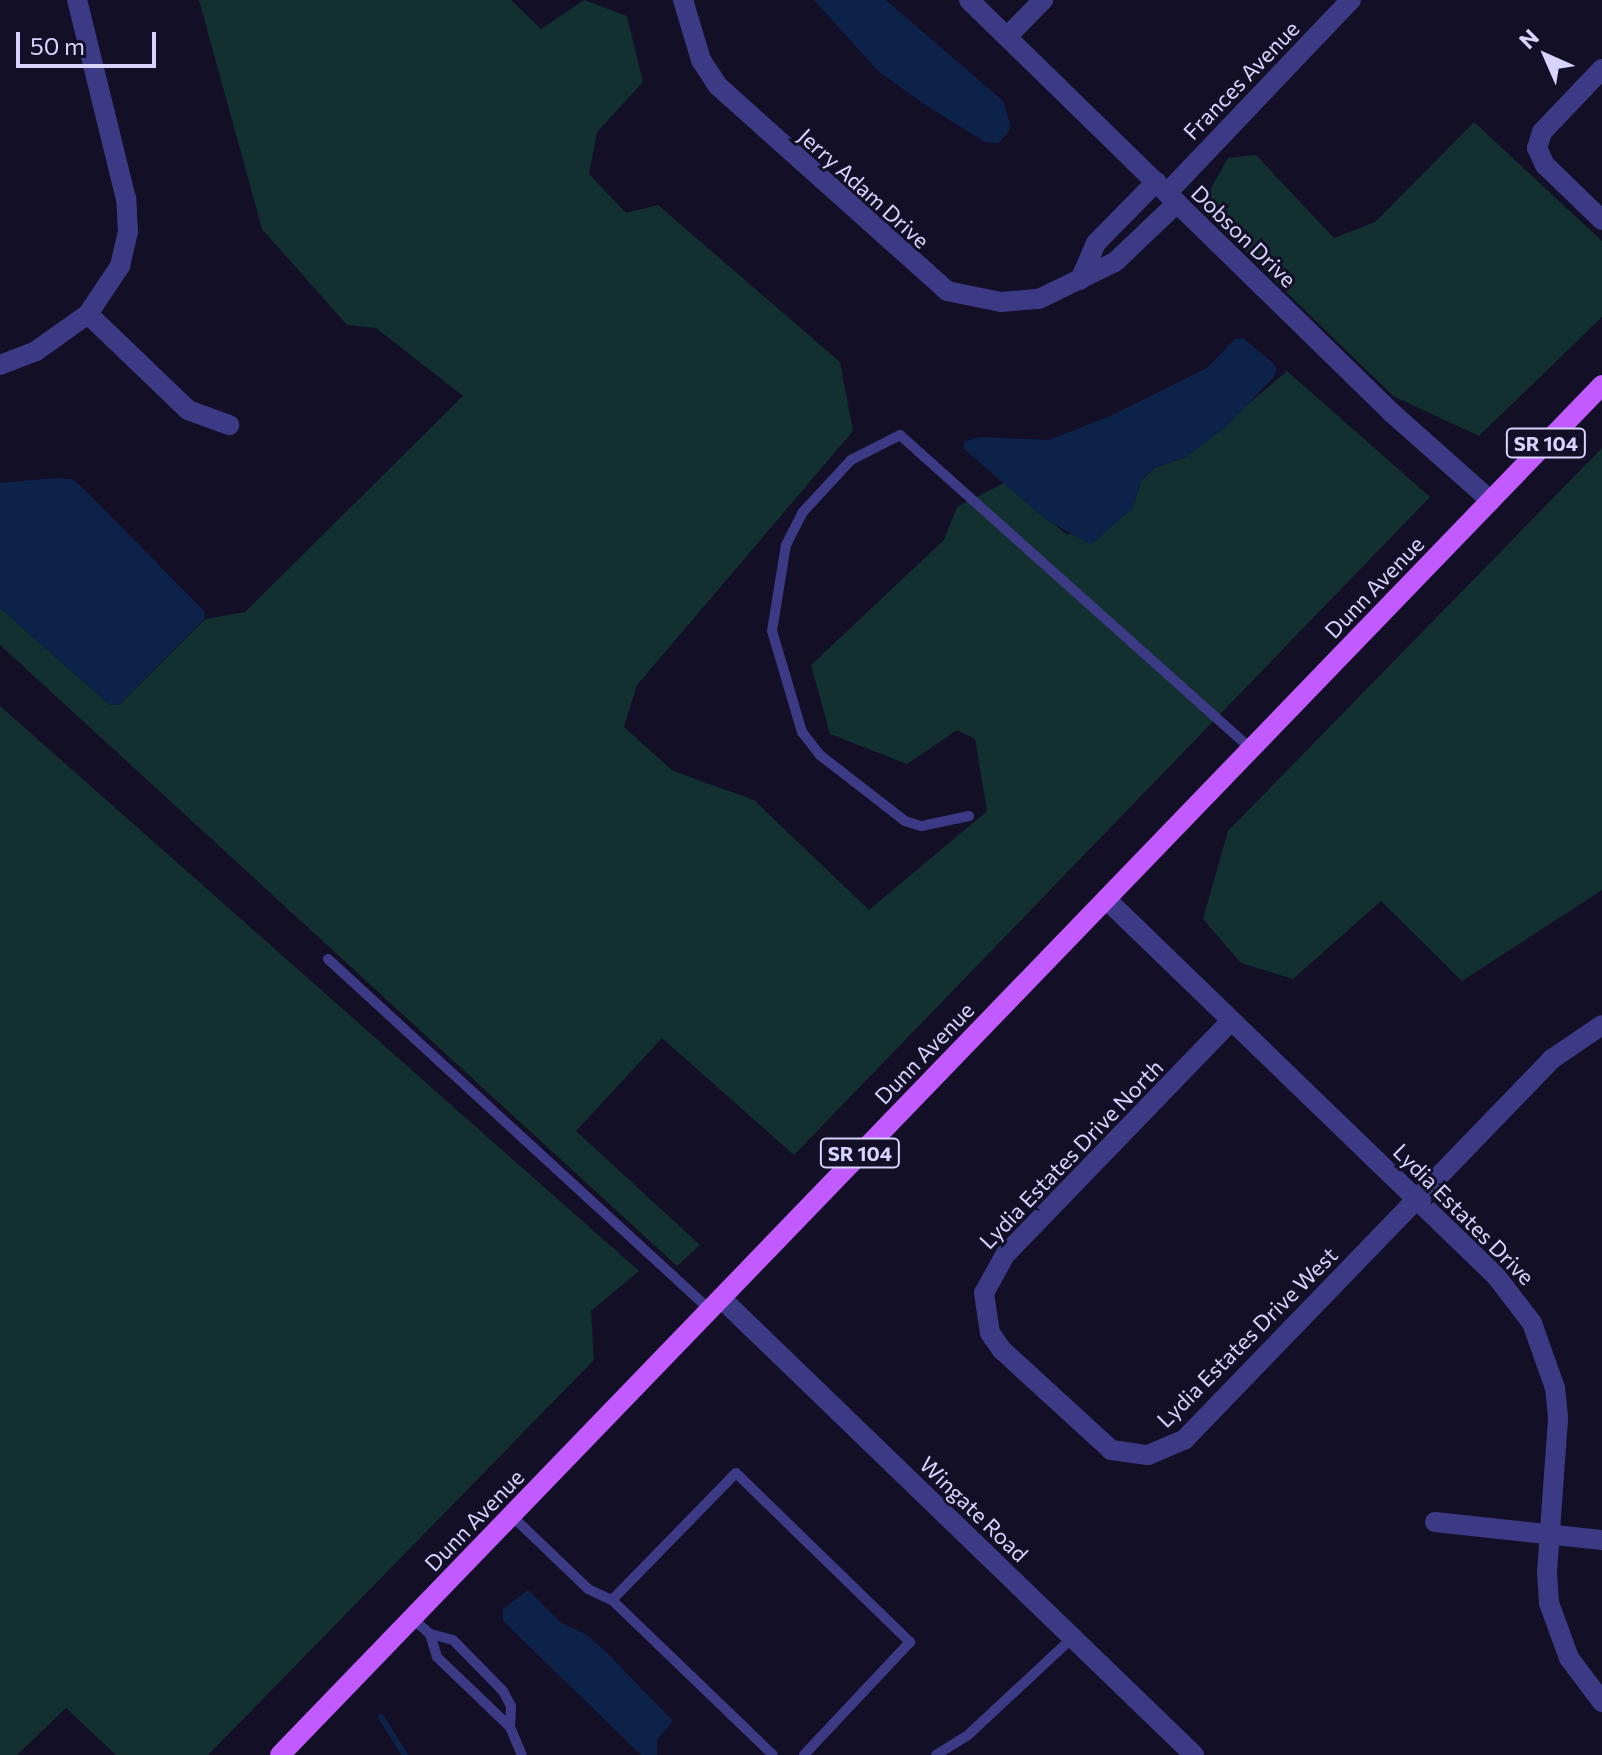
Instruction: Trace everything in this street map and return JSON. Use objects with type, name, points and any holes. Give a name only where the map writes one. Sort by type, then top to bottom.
[{"type":"main road","name":"Dunn Avenue","points":[[280,1755],[1602,385]]},
{"type":"street","points":[[0,365],[36,351],[88,314],[120,266],[128,232],[126,199],[77,0]]},
{"type":"street","name":"Jerry Adam Drive","points":[[683,0],[701,60],[718,86],[925,276],[947,291],[1001,302],[1039,299],[1115,262],[1166,193]]},
{"type":"street","name":"Dobson Drive","points":[[969,0],[1392,413],[1491,501]]},
{"type":"street","points":[[1007,37],[1043,0]]},
{"type":"street","name":"Frances Avenue","points":[[1166,193],[1351,0]]},
{"type":"street","points":[[1602,69],[1542,132],[1537,148],[1545,165],[1602,220]]},
{"type":"street","points":[[1080,280],[1096,243],[1166,193]]},
{"type":"street","points":[[88,314],[188,410],[229,425]]},
{"type":"street","name":"Lydia Estates Drive","points":[[1106,899],[1229,1023],[1417,1199],[1515,1297],[1541,1342],[1555,1388],[1558,1419],[1549,1534],[1549,1603],[1569,1658],[1602,1702]]},
{"type":"street","name":"Lydia Estates Drive North","points":[[1056,1402],[990,1333],[984,1293],[992,1273],[1229,1023]]},
{"type":"street","name":"Lydia Estates Drive West","points":[[1056,1402],[1111,1450],[1148,1455],[1175,1445],[1552,1059],[1602,1025]]},
{"type":"street","name":"Wingate Road","points":[[715,1304],[1194,1755]]},
{"type":"street","points":[[1435,1522],[1602,1540]]},
{"type":"lane","points":[[969,816],[921,826],[905,821],[820,755],[802,732],[772,631],[786,545],[802,513],[851,460],[900,435],[1250,748]]},
{"type":"lane","points":[[328,959],[715,1304]]},
{"type":"lane","points":[[612,1600],[736,1473],[910,1642],[804,1755]]},
{"type":"lane","points":[[512,1516],[588,1589],[612,1600],[773,1755]]},
{"type":"lane","points":[[412,1618],[430,1634],[453,1640],[503,1691],[511,1706],[510,1727]]},
{"type":"lane","points":[[430,1634],[437,1657],[510,1727],[522,1755]]},
{"type":"lane","points":[[936,1755],[962,1738],[1072,1638]]},
{"type":"lane","points":[[952,1752],[962,1738]]},
{"type":"green space","points":[[199,0],[511,0],[541,29],[584,0],[627,16],[643,82],[597,132],[589,174],[626,213],[658,205],[840,362],[853,431],[637,685],[624,727],[673,771],[754,800],[869,910],[987,811],[975,739],[957,730],[907,764],[830,734],[811,665],[944,540],[957,507],[1004,483],[1067,535],[1133,508],[1141,481],[1155,468],[1186,457],[1287,371],[1430,497],[794,1155],[662,1038],[576,1131],[700,1245],[677,1266],[0,645],[0,608],[110,705],[120,704],[205,619],[245,612],[463,396],[376,328],[347,325],[262,229]]},
{"type":"green space","points":[[1474,122],[1602,241],[1602,317],[1479,436],[1393,396],[1200,208],[1228,158],[1256,155],[1334,238],[1375,222]]},
{"type":"green space","points":[[1602,448],[1602,890],[1462,981],[1381,901],[1293,979],[1241,963],[1203,919],[1228,831]]},
{"type":"green space","points":[[0,706],[639,1271],[591,1311],[594,1360],[208,1755],[116,1755],[66,1708],[17,1755],[0,1755]]},
{"type":"water","points":[[814,0],[886,0],[1003,101],[1011,127],[1006,135],[998,143],[985,142],[927,106],[878,71]]},
{"type":"water","points":[[1243,338],[1274,364],[1277,370],[1273,378],[1227,426],[1186,457],[1154,468],[1141,481],[1133,508],[1091,545],[1045,519],[963,448],[965,441],[981,437],[1049,440],[1110,416],[1207,368],[1235,339]]},
{"type":"water","points":[[72,479],[84,489],[205,612],[204,619],[120,704],[110,705],[0,608],[0,483]]},
{"type":"water","points":[[528,1590],[561,1623],[586,1634],[673,1721],[657,1740],[657,1755],[641,1755],[503,1621],[503,1609]]},
{"type":"waterway","points":[[381,1717],[405,1755]]}]
